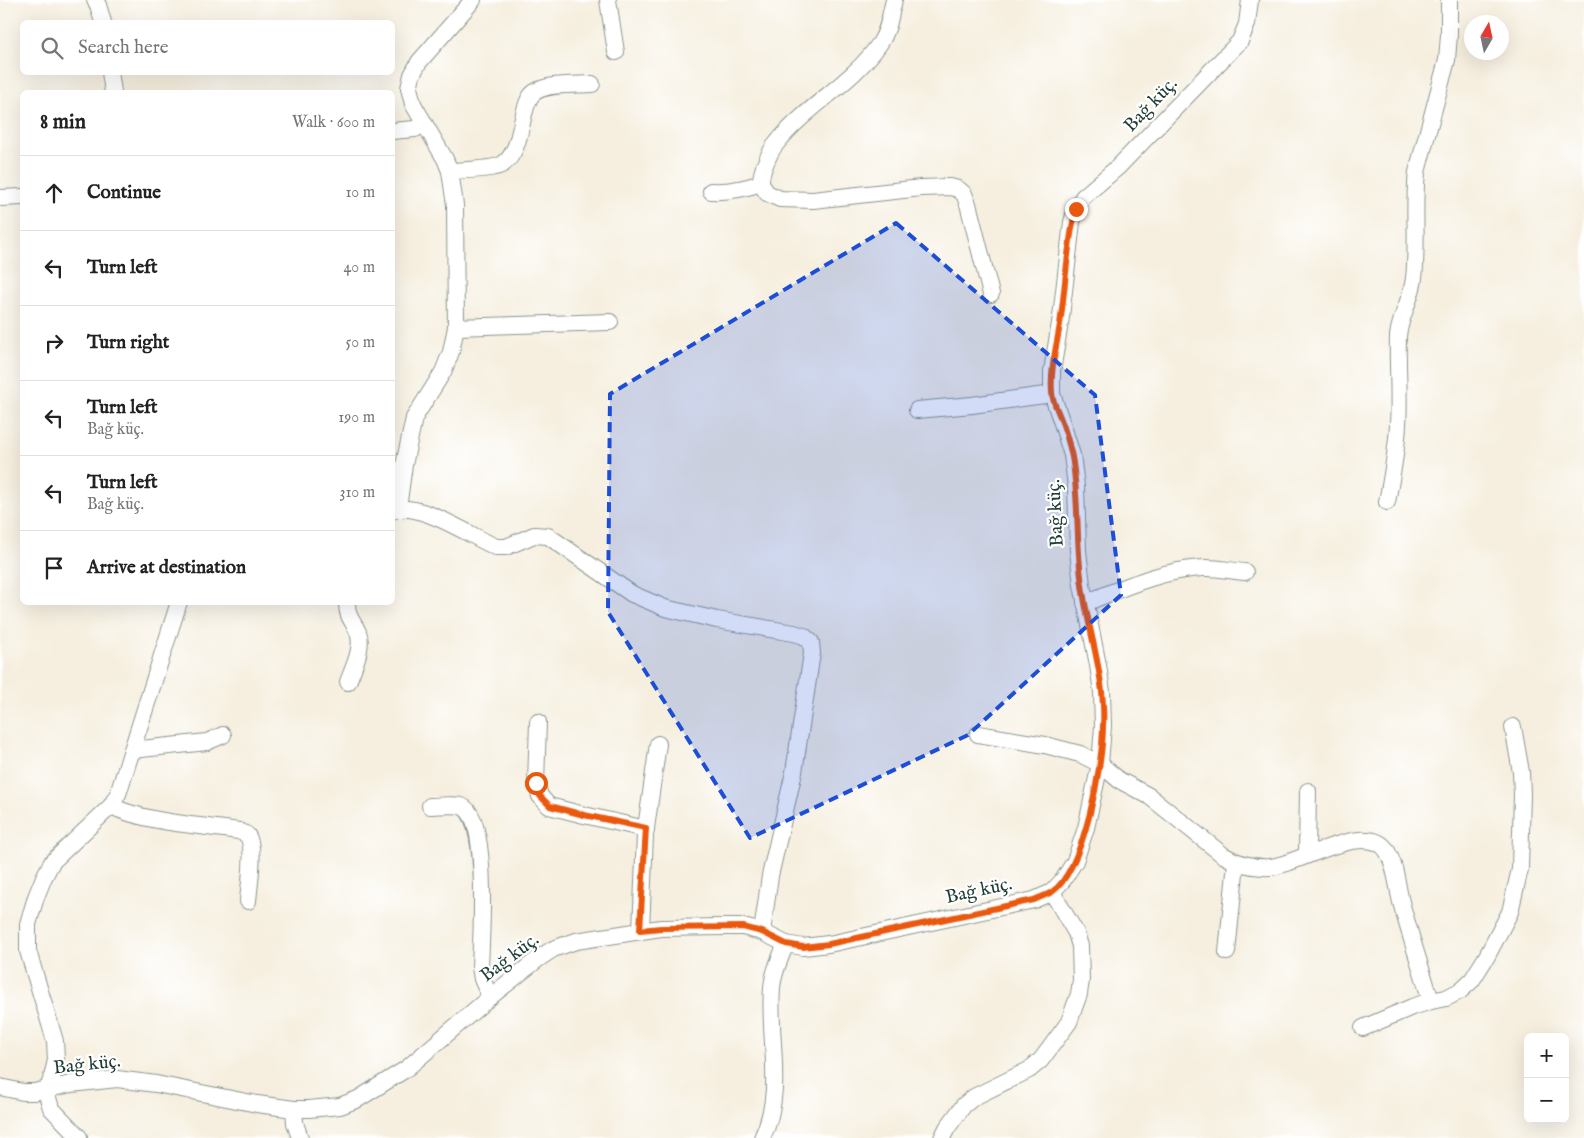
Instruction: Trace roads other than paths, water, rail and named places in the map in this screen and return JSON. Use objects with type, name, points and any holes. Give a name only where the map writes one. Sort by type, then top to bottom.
[{"type":"street","points":[[94,0],[98,5],[102,20]]},
{"type":"street","points":[[473,0],[419,62],[412,75],[409,88],[412,104],[442,152],[450,171],[455,205],[456,327],[451,352],[443,372],[414,418],[395,510],[412,508],[432,515],[496,547],[506,547],[534,535],[548,536],[632,594],[665,608],[717,620],[794,633],[804,636],[811,642],[812,653],[794,772],[772,867],[762,932]]},
{"type":"street","points":[[608,0],[616,52]]},
{"type":"street","points":[[894,0],[888,29],[880,43],[861,66],[792,127],[774,146],[763,170],[761,183],[766,193],[780,199],[794,200],[813,200],[921,188],[958,188],[964,194],[968,204],[991,294]]},
{"type":"street","name":"Bağ küç.","points":[[0,1087],[23,1092],[117,1079],[133,1080],[257,1104],[294,1109],[340,1106],[358,1099],[406,1069],[538,959],[553,949],[576,941],[661,928],[743,927],[762,932],[786,944],[803,947],[829,944],[1034,900],[1052,892],[1063,880],[1075,861],[1086,828],[1100,764],[1104,726],[1098,665],[1085,603],[1078,551],[1076,486],[1072,455],[1052,394],[1052,371],[1076,209],[1084,197],[1118,167],[1240,40],[1247,24],[1250,0]]},
{"type":"street","points":[[1387,502],[1398,430],[1398,335],[1414,280],[1417,234],[1415,186],[1417,172],[1447,60],[1449,0]]},
{"type":"street","points":[[110,75],[113,90]]},
{"type":"street","points":[[450,171],[491,168],[503,164],[510,156],[518,140],[530,97],[536,91],[552,86],[592,84]]},
{"type":"street","points":[[395,131],[415,129],[424,124]]},
{"type":"street","points":[[711,191],[728,192],[761,183]]},
{"type":"street","points":[[0,198],[20,197]]},
{"type":"street","points":[[456,327],[610,322]]},
{"type":"street","points":[[917,410],[972,405],[1052,394]]},
{"type":"street","points":[[1085,603],[1149,578],[1184,570],[1205,568],[1245,572]]},
{"type":"street","points":[[79,1137],[51,1108],[48,1098],[48,1089],[56,1060],[55,1041],[28,951],[28,924],[36,897],[52,862],[111,806],[118,794],[178,605]]},
{"type":"street","points":[[347,605],[349,618],[358,633],[360,644],[348,682]]},
{"type":"street","points":[[538,722],[536,783],[540,796],[550,806],[646,828]]},
{"type":"street","points":[[1363,1028],[1412,1007],[1446,998],[1460,991],[1472,980],[1510,912],[1520,869],[1522,794],[1521,772],[1513,727]]},
{"type":"street","points":[[978,734],[1080,754],[1100,764],[1119,780],[1149,796],[1236,863],[1270,867],[1342,843],[1354,841],[1381,844],[1387,850],[1391,861],[1430,1001]]},
{"type":"street","points":[[132,750],[207,742],[223,735]]},
{"type":"street","points":[[640,930],[646,828],[658,744]]},
{"type":"street","points":[[1307,854],[1308,791]]},
{"type":"street","points":[[111,806],[143,817],[239,831],[247,836],[251,851],[248,901]]},
{"type":"street","points":[[430,806],[462,806],[471,813],[480,848],[482,866],[480,967],[482,979],[490,998]]},
{"type":"street","points":[[1227,952],[1236,863]]},
{"type":"street","points":[[942,1138],[946,1128],[964,1105],[974,1097],[1029,1070],[1041,1060],[1069,1022],[1079,994],[1081,980],[1080,946],[1076,933],[1052,892]]},
{"type":"street","points":[[762,1138],[772,1109],[775,1087],[772,987],[786,944]]},
{"type":"street","points":[[294,1109],[295,1123],[300,1138]]}]
